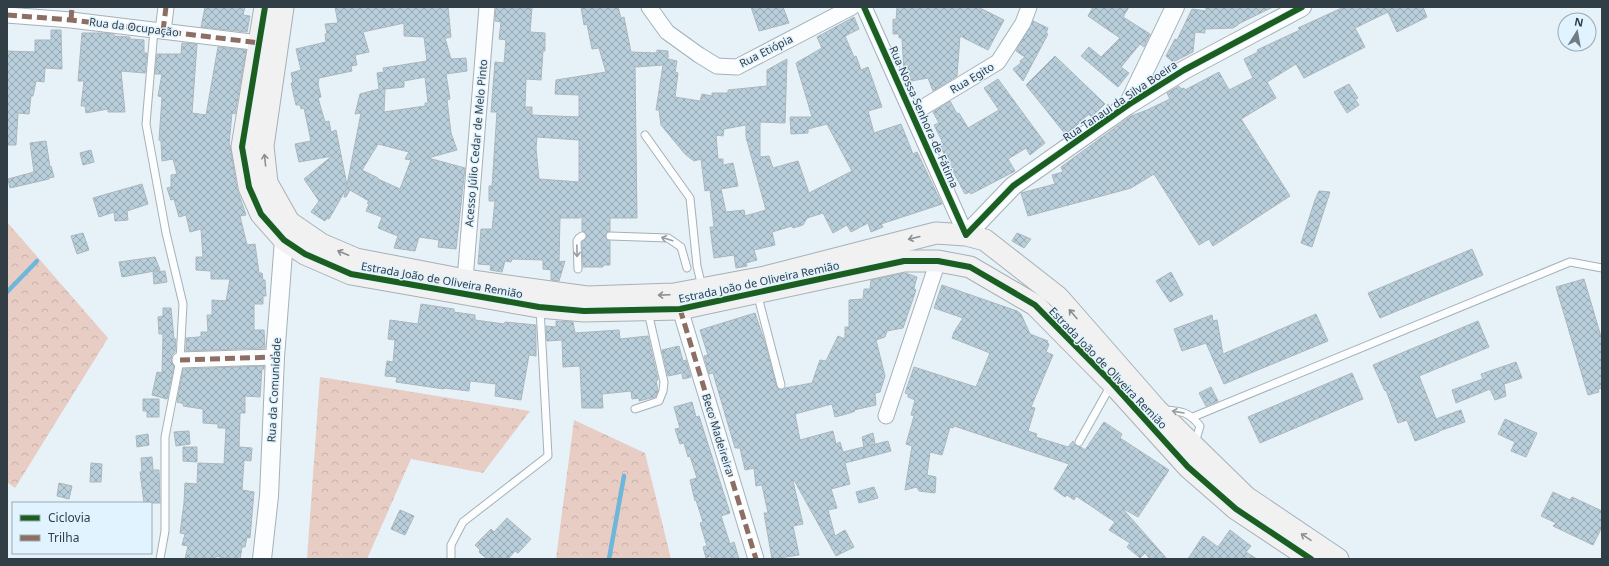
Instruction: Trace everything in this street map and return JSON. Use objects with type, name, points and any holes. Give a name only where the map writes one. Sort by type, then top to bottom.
[{"type":"main road","name":"Estrada João de Oliveira Remião","points":[[265,7],[242,147],[249,187],[261,214],[287,231],[356,259],[465,280],[588,297],[674,294],[702,289],[765,277],[936,233],[975,238],[1058,297],[1157,410],[1246,498],[1338,559]]},
{"type":"main road","name":"Estrada João de Oliveira Remião","points":[[283,7],[263,146],[267,183],[287,231],[304,254],[351,274],[540,307],[584,311],[680,309],[904,261],[938,261],[970,267],[1035,305],[1112,383],[1188,467],[1236,509],[1311,559]]},
{"type":"main road","points":[[936,233],[938,261]]},
{"type":"main road","points":[[970,267],[975,238]]},
{"type":"street","points":[[158,30],[166,7]]},
{"type":"street","name":"Acesso Júlio Cedar de Melo Pinto","points":[[465,280],[487,7]]},
{"type":"street","name":"Rua Etiópia","points":[[650,7],[667,32],[699,55],[717,66],[738,67],[852,7]]},
{"type":"street","name":"Rua Nossa Senhora de Fátima","points":[[864,7],[912,114],[975,238]]},
{"type":"street","name":"Rua Egito","points":[[912,114],[998,62],[1023,23],[1029,7]]},
{"type":"street","points":[[1128,105],[1175,7]]},
{"type":"street","name":"Rua Tanaui da Silva Boeira","points":[[975,238],[1013,186],[1128,105],[1184,70],[1302,7]]},
{"type":"street","name":"Rua da Ocupação","points":[[7,15],[71,14],[158,30],[260,43]]},
{"type":"street","name":"Rua da Comunidade","points":[[262,559],[268,496],[275,357],[287,231]]},
{"type":"street","points":[[886,416],[938,261]]},
{"type":"street","name":"Beco Madeireira","points":[[680,309],[756,559]]},
{"type":"street","points":[[180,360],[275,357]]},
{"type":"lane","points":[[158,30],[146,124],[166,233],[182,304],[180,360],[165,437],[165,532],[160,559]]},
{"type":"lane","points":[[645,135],[690,198],[697,266],[702,289]]},
{"type":"lane","points":[[578,269],[577,241],[582,236]]},
{"type":"lane","points":[[610,236],[668,238],[681,247],[687,268]]},
{"type":"lane","points":[[1193,417],[1570,262],[1602,268]]},
{"type":"lane","points":[[757,293],[781,385]]},
{"type":"lane","points":[[451,559],[451,545],[463,522],[548,456],[540,307]]},
{"type":"lane","points":[[635,409],[659,400],[663,391],[664,382],[647,310]]},
{"type":"lane","points":[[1079,442],[1112,383]]},
{"type":"lane","points":[[1157,410],[1182,411],[1193,417],[1200,426],[1194,447]]},
{"type":"green space","points":[[7,222],[108,338],[15,488],[7,482]]},
{"type":"green space","points":[[320,377],[530,411],[483,473],[411,459],[367,559],[307,559]]},
{"type":"green space","points":[[574,420],[645,453],[671,559],[556,559]]},
{"type":"building","points":[[205,7],[245,7],[243,15],[250,16],[247,32],[201,27]]},
{"type":"building","points":[[335,7],[448,7],[451,37],[445,38],[451,59],[466,58],[467,71],[446,74],[450,99],[447,100],[451,133],[457,150],[428,158],[465,168],[456,249],[438,247],[439,240],[419,237],[415,251],[394,248],[398,236],[378,228],[382,217],[366,211],[369,204],[367,203],[369,201],[350,190],[346,197],[344,197],[346,189],[329,219],[327,218],[325,221],[311,212],[319,201],[304,179],[332,156],[299,162],[295,144],[311,141],[304,108],[301,109],[300,105],[296,105],[291,83],[293,83],[291,73],[301,70],[296,49],[326,42],[325,34],[327,34],[325,24],[338,23]],"holes":[[[404,23],[404,36],[424,37],[427,61],[383,68],[384,72],[377,73],[379,89],[360,94],[355,114],[361,113],[347,185],[336,130],[331,132],[329,121],[325,122],[318,98],[321,97],[318,84],[319,78],[352,71],[351,66],[357,65],[355,55],[369,52],[363,32]],[[425,77],[428,103],[425,103],[425,106],[384,112],[385,89],[404,87],[404,81]],[[378,144],[409,152],[405,159],[411,160],[400,189],[362,170]]]},
{"type":"building","points":[[496,7],[532,8],[530,32],[545,33],[545,51],[543,51],[541,80],[526,79],[525,107],[532,107],[532,115],[579,117],[579,95],[555,94],[556,80],[606,72],[599,48],[592,49],[587,24],[584,25],[581,7],[618,7],[621,18],[624,17],[631,52],[657,53],[657,50],[668,51],[668,59],[677,61],[675,72],[678,73],[675,97],[700,101],[702,94],[712,96],[712,93],[728,93],[728,90],[767,86],[767,70],[787,59],[785,123],[760,122],[760,157],[769,156],[773,168],[798,161],[809,193],[852,171],[827,124],[808,129],[808,133],[791,134],[790,117],[812,117],[796,63],[822,48],[817,37],[854,17],[859,29],[845,36],[854,57],[856,56],[861,70],[868,67],[882,107],[868,111],[874,133],[901,124],[913,154],[917,152],[942,204],[881,224],[883,227],[871,232],[868,223],[851,232],[847,225],[833,233],[823,213],[807,218],[803,225],[793,228],[792,226],[772,232],[775,245],[754,250],[757,260],[746,263],[747,266],[736,268],[734,255],[714,258],[710,227],[714,227],[710,190],[705,191],[701,159],[694,161],[685,154],[661,125],[659,110],[656,110],[663,65],[635,67],[637,218],[610,218],[610,231],[606,233],[605,236],[607,240],[610,241],[610,265],[603,265],[603,267],[583,267],[582,242],[587,236],[586,233],[582,231],[582,215],[580,218],[560,218],[559,262],[565,261],[559,281],[551,280],[551,270],[543,269],[543,260],[512,259],[511,262],[505,261],[502,272],[490,270],[491,265],[478,264],[481,229],[492,229],[495,201],[489,201],[489,186],[492,186],[497,112],[491,112],[495,62],[504,63],[506,40],[499,39],[501,22],[495,21]],"holes":[[[746,125],[746,137],[766,210],[745,216],[744,210],[726,212],[721,189],[738,186],[733,163],[723,165],[723,159],[718,159],[716,135],[723,136],[724,129]],[[537,137],[579,140],[579,182],[539,179],[536,148]]]},
{"type":"building","points":[[751,7],[783,7],[789,23],[759,31]]},
{"type":"building","points":[[897,7],[978,7],[1004,20],[988,50],[960,36],[957,76],[933,91],[928,78],[911,81],[909,72],[904,73],[902,38],[899,38],[899,34],[893,34],[893,19],[896,20]]},
{"type":"building","points":[[1093,7],[1129,7],[1123,17],[1150,34],[1144,47],[1140,44],[1121,67],[1129,73],[1118,87],[1081,56],[1089,47],[1101,57],[1120,38],[1088,16]]},
{"type":"building","points":[[1206,7],[1273,7],[1238,24],[1233,28],[1205,29],[1205,33],[1195,32],[1193,52],[1173,62],[1166,56],[1175,39],[1177,40],[1192,9],[1206,11]]},
{"type":"building","points":[[1344,7],[1423,7],[1427,17],[1397,32],[1388,12],[1355,28],[1365,47],[1304,78],[1296,64],[1267,82],[1276,98],[1241,119],[1290,196],[1213,246],[1209,239],[1199,245],[1154,174],[1131,188],[1028,216],[1021,193],[1055,184],[1052,175],[1063,172],[1061,167],[1131,116],[1170,99],[1167,93],[1179,86],[1181,89],[1184,88],[1185,90],[1219,72],[1229,90],[1253,78],[1244,59],[1258,52],[1257,50],[1300,30],[1298,28]]},
{"type":"building","points":[[1033,21],[1048,28],[1046,33],[1048,34],[1023,81],[1013,69],[1021,63],[1020,61],[1025,57],[1016,51]]},
{"type":"building","points":[[51,30],[61,30],[62,69],[45,68],[44,82],[36,81],[33,96],[31,96],[29,114],[18,113],[16,145],[7,145],[7,51],[35,52],[35,40],[51,40]]},
{"type":"building","points":[[82,33],[107,33],[114,34],[114,36],[144,40],[144,53],[147,53],[145,73],[121,71],[125,112],[108,112],[108,109],[86,113],[85,106],[81,106],[84,81],[78,81]]},
{"type":"building","points":[[182,43],[197,44],[192,113],[206,115],[218,47],[246,50],[235,114],[232,113],[229,145],[237,189],[246,215],[240,216],[247,245],[255,244],[259,273],[262,273],[263,280],[265,280],[266,296],[263,296],[263,304],[254,304],[254,330],[264,330],[265,348],[186,351],[186,338],[199,337],[201,336],[201,332],[208,332],[207,315],[212,315],[212,300],[226,301],[230,279],[211,279],[211,271],[196,270],[196,257],[203,257],[201,229],[190,232],[186,215],[179,217],[174,199],[171,200],[167,188],[171,187],[171,175],[177,174],[173,159],[162,161],[161,141],[159,140],[162,97],[158,96],[162,74],[155,74],[157,54],[181,54]]},
{"type":"building","points":[[1055,56],[1105,104],[1091,117],[1089,114],[1066,135],[1026,85]]},
{"type":"building","points":[[998,79],[1045,143],[1030,155],[1026,148],[1008,159],[1015,171],[971,194],[970,192],[965,194],[939,144],[942,141],[934,125],[939,123],[933,112],[950,101],[957,114],[959,113],[968,128],[999,110],[984,88]]},
{"type":"building","points":[[1349,84],[1358,98],[1355,99],[1359,105],[1347,113],[1334,92]]},
{"type":"building","points":[[46,141],[50,167],[51,166],[54,177],[10,188],[8,179],[34,172],[30,143]]},
{"type":"building","points":[[91,150],[94,162],[83,165],[80,153]]},
{"type":"building","points":[[142,184],[148,204],[127,211],[128,220],[115,221],[114,212],[99,217],[93,198]]},
{"type":"building","points":[[1319,191],[1330,192],[1312,247],[1301,243]]},
{"type":"building","points":[[83,233],[89,250],[77,254],[71,236]]},
{"type":"building","points":[[1017,233],[1031,239],[1024,248],[1012,241]]},
{"type":"building","points":[[1472,249],[1483,275],[1380,318],[1368,293]]},
{"type":"building","points":[[155,257],[160,270],[122,277],[119,262]]},
{"type":"building","points":[[165,271],[167,282],[154,284],[153,272]]},
{"type":"building","points":[[1171,272],[1183,295],[1170,302],[1156,281]]},
{"type":"building","points":[[905,273],[917,277],[914,288],[916,290],[903,328],[887,331],[885,337],[876,340],[885,376],[880,392],[875,393],[876,405],[854,410],[855,411],[850,413],[835,417],[832,404],[795,414],[800,440],[833,431],[836,444],[840,442],[843,452],[888,441],[891,451],[845,463],[850,484],[831,489],[837,508],[828,510],[835,536],[845,530],[854,547],[836,556],[794,480],[803,524],[793,526],[799,555],[772,559],[764,513],[768,513],[762,485],[756,486],[754,468],[745,470],[740,448],[735,448],[713,373],[709,374],[704,356],[708,355],[700,330],[755,313],[777,388],[782,390],[785,388],[812,383],[820,360],[826,361],[838,336],[845,339],[845,327],[849,327],[849,300],[863,299],[864,289],[870,289],[871,280]]},
{"type":"building","points":[[1584,279],[1602,340],[1602,388],[1598,389],[1599,392],[1588,395],[1556,287]]},
{"type":"building","points":[[942,285],[1017,311],[1021,314],[1030,334],[1048,341],[1047,343],[1049,344],[1046,352],[1053,355],[1031,407],[1035,408],[1028,431],[1037,434],[1036,437],[1068,447],[1073,441],[1076,446],[1085,450],[1104,422],[1122,434],[1120,438],[1169,470],[1138,517],[1122,508],[1167,559],[1150,559],[1145,553],[1140,558],[1127,547],[1130,543],[1109,530],[1115,522],[1076,496],[1074,500],[1067,495],[1065,497],[1054,489],[1069,464],[954,426],[953,428],[950,427],[942,455],[930,452],[927,475],[936,477],[935,493],[919,491],[917,487],[905,490],[912,446],[906,444],[914,416],[911,415],[915,400],[908,397],[908,394],[905,393],[914,367],[976,387],[990,353],[952,338],[963,318],[934,308]]},
{"type":"building","points":[[421,304],[454,309],[454,312],[475,315],[475,320],[504,324],[505,322],[536,325],[536,356],[529,355],[521,400],[495,396],[496,384],[470,381],[469,391],[396,382],[397,377],[385,376],[387,361],[393,362],[395,340],[388,339],[390,320],[418,324]]},
{"type":"building","points":[[163,308],[171,308],[174,339],[176,339],[175,352],[172,355],[171,360],[174,366],[167,399],[152,395],[157,372],[162,373],[163,334],[159,334],[158,317],[163,316]]},
{"type":"building","points":[[1316,314],[1328,341],[1224,384],[1206,343],[1182,351],[1174,329],[1212,315],[1213,321],[1217,320],[1223,354]]},
{"type":"building","points":[[556,321],[573,322],[575,333],[619,330],[620,339],[648,336],[658,380],[656,380],[658,391],[655,397],[639,401],[639,398],[632,399],[631,391],[602,394],[603,408],[582,408],[580,366],[563,367],[562,340],[547,341],[546,326],[556,327]]},
{"type":"building","points":[[1478,321],[1489,347],[1419,376],[1436,419],[1461,410],[1465,422],[1415,441],[1407,420],[1398,423],[1386,390],[1385,391],[1373,365]]},
{"type":"building","points":[[679,346],[683,361],[686,360],[691,377],[683,379],[682,373],[668,376],[662,350]]},
{"type":"building","points":[[1516,362],[1522,378],[1504,384],[1506,396],[1495,400],[1490,389],[1456,403],[1452,390],[1483,379],[1481,374]]},
{"type":"building","points":[[264,366],[264,369],[262,369],[260,397],[245,396],[245,413],[240,413],[239,447],[252,448],[251,461],[244,460],[242,490],[254,492],[250,538],[247,537],[245,547],[242,547],[240,559],[228,559],[216,556],[216,559],[185,559],[188,546],[182,545],[185,534],[180,533],[185,483],[197,484],[198,463],[224,464],[226,428],[218,428],[218,424],[203,423],[203,409],[183,406],[184,404],[177,402],[183,369]]},
{"type":"building","points":[[1352,373],[1363,399],[1260,443],[1248,417]]},
{"type":"building","points":[[1211,387],[1218,401],[1206,406],[1199,393]]},
{"type":"building","points":[[143,399],[159,399],[159,417],[147,417],[147,411],[143,411]]},
{"type":"building","points":[[692,402],[696,417],[699,416],[730,513],[721,516],[730,544],[734,542],[739,559],[712,559],[711,556],[706,558],[703,547],[707,546],[700,523],[703,522],[696,500],[695,501],[690,480],[697,478],[690,456],[688,457],[684,443],[680,444],[675,429],[680,428],[674,407]]},
{"type":"building","points":[[1505,419],[1537,433],[1526,457],[1511,451],[1515,442],[1498,434]]},
{"type":"building","points":[[189,431],[190,444],[176,446],[174,432]]},
{"type":"building","points":[[873,433],[875,444],[864,447],[862,437]]},
{"type":"building","points":[[148,434],[149,445],[137,447],[136,436]]},
{"type":"building","points":[[183,447],[197,447],[197,462],[183,461]]},
{"type":"building","points":[[152,457],[153,470],[159,470],[160,503],[144,502],[140,472],[142,472],[141,458]]},
{"type":"building","points":[[91,463],[102,464],[101,482],[90,482]]},
{"type":"building","points":[[59,483],[72,486],[69,499],[57,496]]},
{"type":"building","points":[[874,487],[878,498],[859,503],[856,492]]},
{"type":"building","points":[[1553,492],[1570,500],[1572,497],[1602,511],[1602,527],[1593,545],[1553,526],[1556,523],[1541,516]]},
{"type":"building","points":[[400,510],[414,516],[405,535],[391,529]]},
{"type":"building","points":[[507,518],[531,539],[518,553],[515,551],[508,559],[487,559],[479,552],[480,550],[475,545],[491,529],[494,532]]},
{"type":"building","points":[[1230,530],[1251,546],[1246,552],[1257,559],[1188,559],[1203,536],[1218,547]]},
{"type":"waterway","points":[[7,292],[37,261]]},
{"type":"waterway","points":[[609,559],[624,476]]},
{"type":"marked path","points":[[71,20],[72,7]]},
{"type":"marked path","points":[[163,31],[166,7]]},
{"type":"marked path","points":[[7,15],[71,20],[260,43]]},
{"type":"marked path","points":[[680,309],[756,559]]},
{"type":"marked path","points":[[180,360],[275,357]]},
{"type":"cycle path","points":[[265,7],[242,147],[249,187],[261,214],[284,240],[305,254],[351,274],[539,307],[584,311],[680,309],[904,261],[938,261],[970,267],[1035,305],[1112,383],[1188,467],[1236,509],[1311,559]]},
{"type":"cycle path","points":[[864,7],[966,235],[1013,186],[1128,105],[1184,70],[1302,7]]}]
